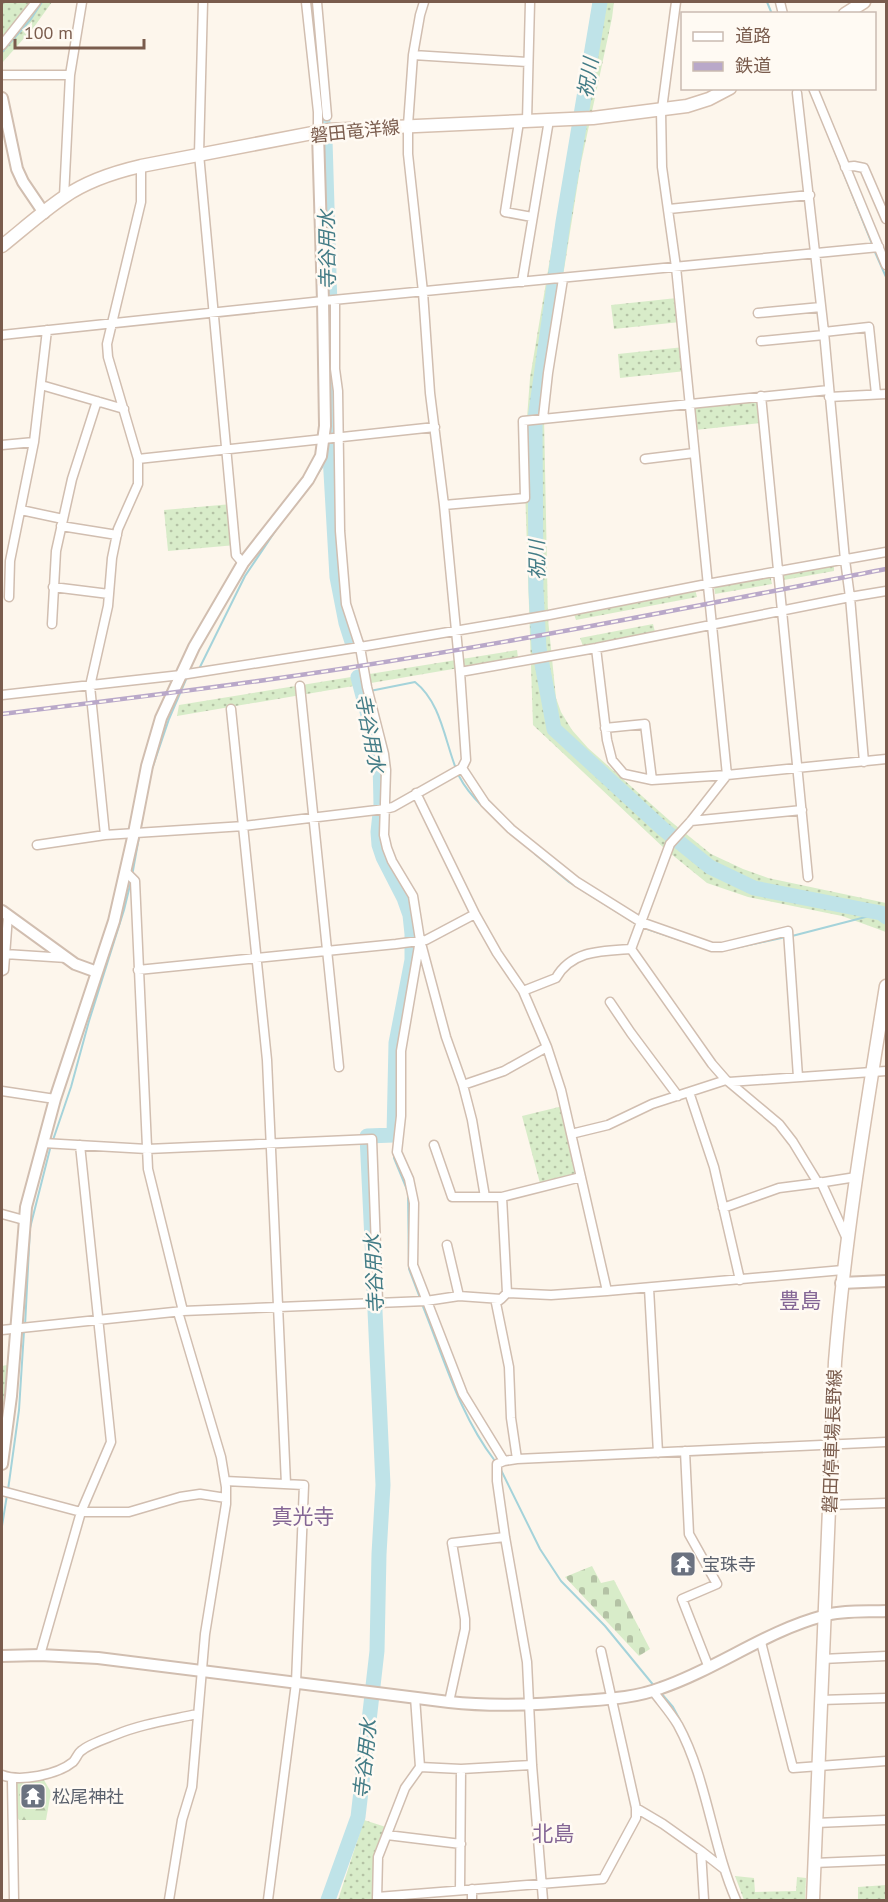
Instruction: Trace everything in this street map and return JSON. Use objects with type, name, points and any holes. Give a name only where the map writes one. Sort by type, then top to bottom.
[{"type":"main road","points":[[848,12],[864,2]]},
{"type":"main road","name":"磐田竜洋線","points":[[2,246],[64,197],[96,180],[141,166],[348,129],[593,118],[662,110],[687,106],[709,99],[726,90]]},
{"type":"main road","name":"磐田停車場長野線","points":[[813,1900],[820,1700],[841,1283],[886,986]]},
{"type":"street","points":[[2,45],[36,2]]},
{"type":"street","points":[[64,197],[70,75],[82,2]]},
{"type":"street","points":[[203,2],[199,154],[236,555],[243,563]]},
{"type":"street","points":[[306,2],[318,112],[329,300],[334,369],[338,391],[340,531],[346,604],[360,647],[367,687],[384,754],[386,770],[384,835],[387,848],[413,896],[420,940],[446,1037],[463,1085],[472,1120],[485,1197]]},
{"type":"street","points":[[317,2],[327,116]]},
{"type":"street","points":[[37,845],[105,835],[244,826],[385,809],[393,807],[462,768],[466,760],[460,672],[444,505],[430,393],[423,292],[408,154],[413,55],[424,2]]},
{"type":"street","points":[[530,2],[523,122],[505,212],[531,217]]},
{"type":"street","points":[[631,949],[670,844],[727,775],[710,625],[676,267],[662,167],[662,110],[676,2]]},
{"type":"street","points":[[413,55],[527,62]]},
{"type":"street","points":[[2,75],[70,75]]},
{"type":"street","points":[[814,90],[886,265]]},
{"type":"street","points":[[797,93],[816,254],[864,762]]},
{"type":"street","points":[[2,98],[17,169],[44,213]]},
{"type":"street","points":[[522,282],[531,217],[549,120]]},
{"type":"street","points":[[105,835],[90,686],[109,594],[117,534],[138,484],[138,459],[108,357],[107,344],[141,202],[141,166]]},
{"type":"street","points":[[845,167],[864,168],[886,219]]},
{"type":"street","points":[[669,208],[810,195]]},
{"type":"street","points":[[2,335],[329,300],[879,247]]},
{"type":"street","points":[[543,418],[563,279]]},
{"type":"street","points":[[2,1464],[11,1396],[24,1220],[55,1100],[114,921],[147,766],[161,718],[194,646],[243,563],[308,480],[321,456],[324,439],[329,300]]},
{"type":"street","points":[[758,314],[821,307]]},
{"type":"street","points":[[761,341],[869,327],[876,394]]},
{"type":"street","points":[[9,597],[10,561],[34,442],[48,330]]},
{"type":"street","points":[[41,385],[124,410]]},
{"type":"street","points":[[444,505],[525,498],[523,421],[761,396],[886,394]]},
{"type":"street","points":[[761,396],[808,876]]},
{"type":"street","points":[[51,624],[56,551],[62,522],[72,478],[97,402]]},
{"type":"street","points":[[138,459],[435,427]]},
{"type":"street","points":[[2,445],[34,442]]},
{"type":"street","points":[[645,459],[694,453]]},
{"type":"street","points":[[21,510],[117,534]]},
{"type":"street","points":[[2,695],[181,675],[360,647],[549,615],[886,552]]},
{"type":"street","points":[[53,587],[109,594]]},
{"type":"street","points":[[460,672],[596,648],[886,591]]},
{"type":"street","points":[[596,648],[605,728],[612,760],[624,774],[652,780],[886,759]]},
{"type":"street","points":[[300,686],[339,1067]]},
{"type":"street","points":[[231,708],[267,1060],[286,1484]]},
{"type":"street","points":[[605,728],[645,724],[652,780]]},
{"type":"street","points":[[462,768],[485,802],[510,829],[577,882],[641,922],[712,947],[722,947],[788,931],[798,1077]]},
{"type":"street","points":[[416,793],[475,914],[497,953],[523,991],[547,1047],[561,1090],[607,1291]]},
{"type":"street","points":[[691,821],[802,810]]},
{"type":"street","points":[[126,872],[135,881],[148,1169],[181,1311],[221,1457],[226,1498],[200,1671],[192,1787],[182,1820],[169,1900]]},
{"type":"street","points":[[5,913],[67,958],[85,969],[98,972]]},
{"type":"street","points":[[2,970],[4,970],[5,954],[5,913]]},
{"type":"street","points":[[138,970],[426,940],[475,914]]},
{"type":"street","points":[[420,940],[401,1051],[401,1116],[397,1152],[409,1179],[414,1203],[413,1265],[463,1394],[504,1461]]},
{"type":"street","points":[[523,991],[556,978],[562,967],[588,952],[631,949]]},
{"type":"street","points":[[631,949],[712,1064],[728,1081],[779,1124],[793,1142],[820,1183],[847,1239]]},
{"type":"street","points":[[5,954],[67,958]]},
{"type":"street","points":[[610,1002],[630,1033],[678,1096]]},
{"type":"street","points":[[463,1085],[504,1071],[547,1047]]},
{"type":"street","points":[[571,1134],[608,1125],[652,1104],[728,1081],[886,1071]]},
{"type":"street","points":[[2,1091],[55,1100]]},
{"type":"street","points":[[689,1092],[714,1167],[740,1280]]},
{"type":"street","points":[[43,1143],[147,1149],[372,1139],[378,1302]]},
{"type":"street","points":[[40,1654],[81,1512],[111,1442],[80,1145]]},
{"type":"street","points":[[434,1145],[452,1197],[502,1197],[581,1177]]},
{"type":"street","points":[[723,1208],[752,1200],[779,1188],[856,1177]]},
{"type":"street","points":[[502,1197],[504,1296],[496,1303],[509,1368],[511,1418],[517,1459]]},
{"type":"street","points":[[2,1214],[24,1220]]},
{"type":"street","points":[[447,1245],[459,1296]]},
{"type":"street","points":[[2,1330],[181,1311],[426,1301],[459,1296],[607,1291],[843,1270]]},
{"type":"street","points":[[841,1283],[886,1281]]},
{"type":"street","points":[[649,1288],[658,1453]]},
{"type":"street","points":[[543,1900],[523,1632],[505,1537],[497,1464],[517,1459],[886,1442]]},
{"type":"street","points":[[685,1451],[689,1534],[717,1584],[682,1599],[709,1668]]},
{"type":"street","points":[[225,1481],[304,1485],[296,1683],[268,1900]]},
{"type":"street","points":[[2,1491],[81,1512],[129,1512],[180,1497],[200,1494],[226,1498]]},
{"type":"street","points":[[829,1505],[886,1503]]},
{"type":"street","points":[[449,1702],[465,1629],[452,1543],[505,1537]]},
{"type":"street","points":[[2,1656],[40,1654],[98,1658],[449,1702],[530,1706],[611,1699],[658,1690],[709,1668],[791,1627],[825,1615],[886,1611]]},
{"type":"street","points":[[761,1642],[793,1768],[886,1761]]},
{"type":"street","points":[[415,1697],[420,1767],[405,1788],[378,1857],[377,1899],[603,1879],[631,1831],[636,1818],[636,1808],[601,1651]]},
{"type":"street","points":[[822,1659],[886,1656]]},
{"type":"street","points":[[658,1690],[678,1724],[692,1758],[724,1869],[736,1900]]},
{"type":"street","points":[[820,1700],[886,1698]]},
{"type":"street","points":[[2,1775],[12,1779],[33,1777],[65,1766],[74,1761],[81,1750],[117,1734],[197,1714]]},
{"type":"street","points":[[420,1767],[461,1769],[532,1765]]},
{"type":"street","points":[[460,1890],[461,1769]]},
{"type":"street","points":[[12,1779],[14,1900]]},
{"type":"street","points":[[636,1808],[663,1824],[724,1869]]},
{"type":"street","points":[[816,1823],[886,1820]]},
{"type":"street","points":[[387,1834],[461,1844]]},
{"type":"street","points":[[701,1851],[704,1900]]},
{"type":"street","points":[[814,1863],[886,1860]]},
{"type":"street","points":[[472,1889],[472,1900]]},
{"type":"green space","points":[[2,2],[31,2],[2,39]]},
{"type":"green space","points":[[36,2],[52,2],[34,27],[2,63],[2,46]]},
{"type":"green space","points":[[593,2],[614,2],[581,163],[552,345],[544,416],[548,619],[556,698],[572,730],[588,748],[711,854],[768,878],[886,903],[886,932],[842,916],[748,897],[707,883],[665,849],[533,725],[524,458],[530,378]]},
{"type":"green space","points":[[677,298],[680,322],[614,329],[611,305]]},
{"type":"green space","points":[[684,347],[686,371],[620,378],[618,354]]},
{"type":"green space","points":[[759,400],[761,423],[695,430],[693,407]]},
{"type":"green space","points":[[232,504],[236,545],[168,551],[164,510]]},
{"type":"green space","points":[[834,565],[834,571],[784,580],[783,574]]},
{"type":"green space","points":[[770,575],[772,584],[715,594],[714,586]]},
{"type":"green space","points":[[695,589],[697,597],[576,620],[573,611]]},
{"type":"green space","points":[[653,624],[655,632],[583,646],[580,638]]},
{"type":"green space","points":[[517,650],[518,658],[177,716],[179,705]]},
{"type":"green space","points":[[563,1106],[581,1177],[541,1187],[522,1116]]},
{"type":"green space","points":[[12,1364],[2,1455],[2,1366]]},
{"type":"green space","points":[[592,1566],[601,1583],[614,1580],[650,1649],[639,1656],[565,1577]]},
{"type":"green space","points":[[41,1775],[51,1792],[46,1820],[19,1820],[12,1809],[12,1779]]},
{"type":"green space","points":[[364,1820],[389,1828],[378,1864],[377,1900],[338,1900]]},
{"type":"green space","points":[[735,1876],[754,1878],[755,1892],[796,1891],[797,1877],[806,1878],[805,1900],[744,1900]]},
{"type":"green space","points":[[886,1885],[886,1900],[858,1900],[858,1887]]},
{"type":"waterway","points":[[2,52],[31,19],[42,2]]},
{"type":"waterway","name":"寺谷用水","points":[[311,2],[323,123]]},
{"type":"waterway","name":"祝川","points":[[600,2],[563,222],[535,419],[536,590],[539,648],[554,729],[663,829],[710,867],[754,888],[881,913],[886,917]]},
{"type":"waterway","points":[[767,2],[771,12]]},
{"type":"waterway","points":[[823,122],[872,244]]},
{"type":"waterway","name":"寺谷用水","points":[[325,140],[330,307],[330,455],[337,577],[353,645]]},
{"type":"waterway","points":[[874,250],[886,277]]},
{"type":"waterway","points":[[317,475],[330,455]]},
{"type":"waterway","points":[[199,669],[245,576],[282,521],[307,490]]},
{"type":"waterway","points":[[151,772],[169,719],[187,677]]},
{"type":"waterway","name":"寺谷用水","points":[[358,677],[380,761],[379,845],[404,898],[410,915],[412,934],[412,960],[396,1043],[394,1135],[367,1136],[373,1262]]},
{"type":"waterway","points":[[370,691],[415,682],[424,691],[438,714],[459,776],[482,806]]},
{"type":"waterway","points":[[132,876],[149,781]]},
{"type":"waterway","points":[[535,854],[569,882],[636,924]]},
{"type":"waterway","points":[[53,1140],[71,1087],[131,881]]},
{"type":"waterway","points":[[792,936],[881,913]]},
{"type":"waterway","points":[[644,928],[713,951]]},
{"type":"waterway","points":[[721,951],[786,937]]},
{"type":"waterway","points":[[394,1135],[394,1158],[408,1192],[409,1269],[420,1298]]},
{"type":"waterway","points":[[25,1326],[30,1228],[51,1145]]},
{"type":"waterway","name":"寺谷用水","points":[[328,1900],[358,1817],[377,1651],[383,1485],[374,1289]]},
{"type":"waterway","points":[[422,1304],[462,1405],[482,1443],[495,1461]]},
{"type":"waterway","points":[[8,1490],[19,1410],[24,1331]]},
{"type":"waterway","points":[[500,1468],[540,1549],[561,1581],[605,1626],[655,1687]]},
{"type":"waterway","points":[[2,1526],[7,1495]]},
{"type":"waterway","points":[[661,1693],[680,1720]]},
{"type":"railway","points":[[2,714],[218,687],[415,657],[886,569]]},
{"type":"place","name":"宝珠寺","points":[[683,1564]]},
{"type":"place","name":"松尾神社","points":[[33,1796]]},
{"type":"district","name":"豊島","points":[[800,1300]]},
{"type":"district","name":"真光寺","points":[[303,1516]]},
{"type":"district","name":"北島","points":[[553,1833]]}]
